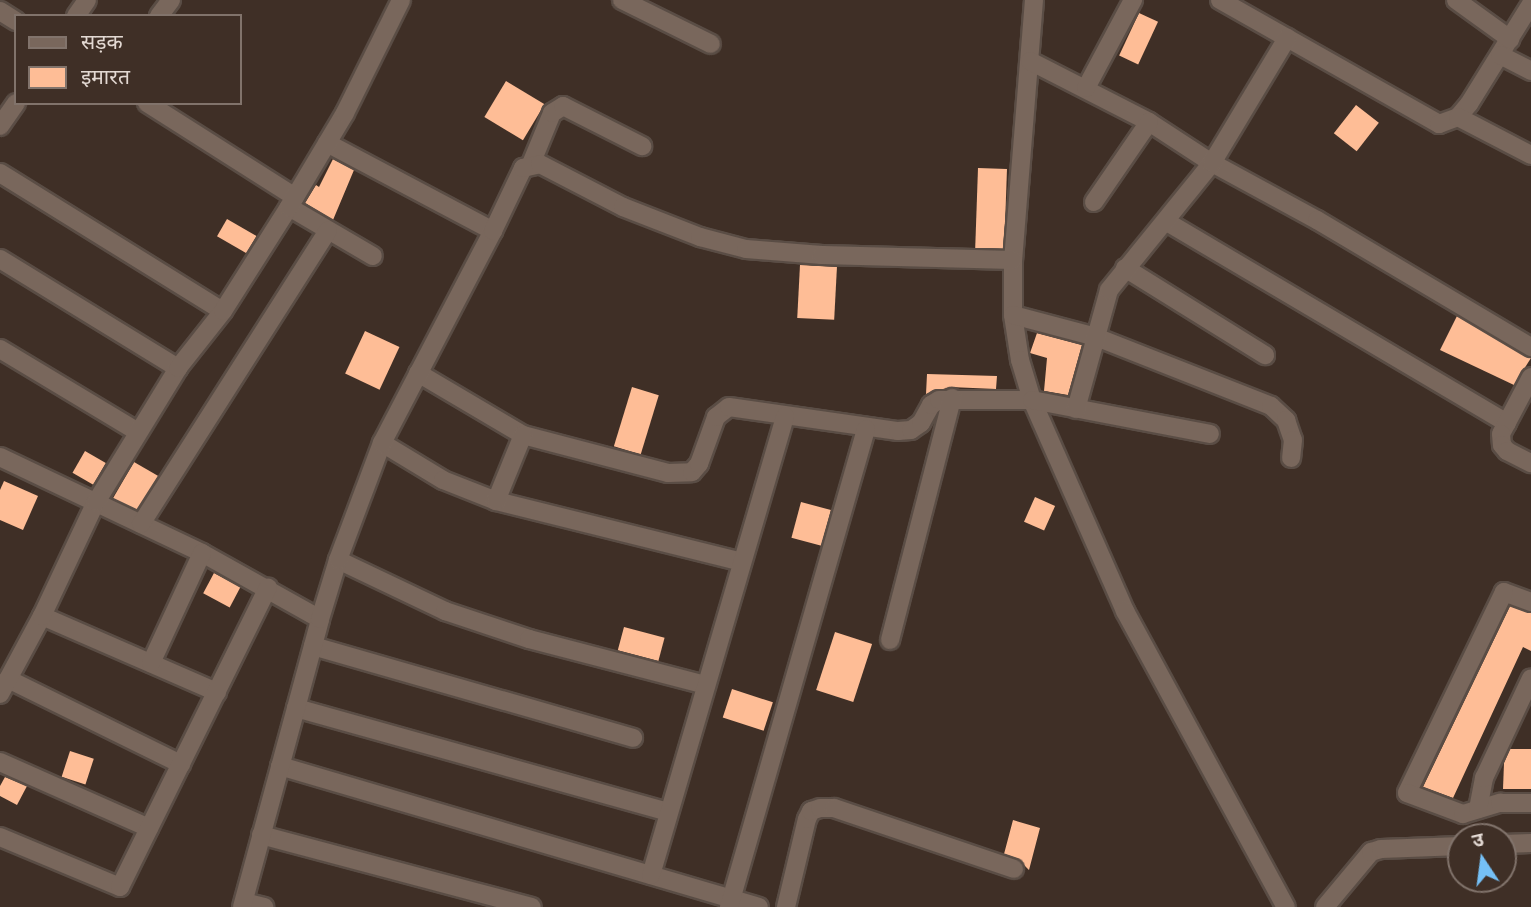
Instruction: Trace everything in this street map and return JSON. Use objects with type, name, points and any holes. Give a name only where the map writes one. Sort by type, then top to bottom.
[{"type":"street","points":[[181,764],[4,686],[42,616],[96,502],[178,368],[223,311],[292,202],[327,143],[401,0]]},
{"type":"street","points":[[622,0],[711,44]]},
{"type":"street","points":[[1034,0],[1016,191],[1013,260],[1013,314],[1020,360],[1032,400],[1125,611],[1286,907]]},
{"type":"street","points":[[1086,88],[1133,0]]},
{"type":"street","points":[[1220,0],[1440,124],[1458,117],[1531,4]]},
{"type":"street","points":[[1456,0],[1531,71]]},
{"type":"street","points":[[1076,409],[1109,290],[1125,268],[1167,222],[1212,163],[1287,38]]},
{"type":"street","points":[[1030,61],[1149,122],[1212,163],[1317,220],[1531,347]]},
{"type":"street","points":[[0,126],[15,105]]},
{"type":"street","points":[[150,105],[292,202],[328,230],[373,256]]},
{"type":"street","points":[[531,164],[552,113],[563,106],[642,145]]},
{"type":"street","points":[[1458,117],[1531,155]]},
{"type":"street","points":[[1094,202],[1149,122]]},
{"type":"street","points":[[327,143],[493,231]]},
{"type":"street","points":[[264,907],[243,904],[338,560],[382,443],[523,168],[540,164],[623,207],[687,232],[746,249],[822,255],[1013,260]]},
{"type":"street","points":[[0,173],[223,311]]},
{"type":"street","points":[[1167,222],[1507,423]]},
{"type":"street","points":[[141,524],[328,230]]},
{"type":"street","points":[[0,259],[178,368]]},
{"type":"street","points":[[1125,268],[1265,355]]},
{"type":"street","points":[[1013,314],[1096,337],[1271,406],[1286,420],[1293,440],[1291,458]]},
{"type":"street","points":[[0,349],[138,432]]},
{"type":"street","points":[[418,373],[523,435],[668,473],[692,472],[699,464],[716,417],[722,410],[736,407],[866,429],[911,430],[921,422],[931,405],[952,398],[1032,400],[1210,434]]},
{"type":"street","points":[[1531,377],[1501,434],[1502,445],[1507,452],[1531,463]]},
{"type":"street","points":[[890,640],[952,398]]},
{"type":"street","points":[[651,875],[785,416]]},
{"type":"street","points":[[730,903],[866,429]]},
{"type":"street","points":[[496,501],[523,435]]},
{"type":"street","points":[[382,443],[443,480],[496,501],[742,562]]},
{"type":"street","points":[[0,457],[202,553],[320,619]]},
{"type":"street","points":[[152,663],[202,553]]},
{"type":"street","points":[[338,560],[445,611],[529,639],[706,685]]},
{"type":"street","points":[[0,837],[120,887],[268,588]]},
{"type":"street","points":[[1531,602],[1504,592],[1407,793],[1463,814],[1500,803],[1531,803]]},
{"type":"street","points":[[42,616],[217,692]]},
{"type":"street","points":[[313,646],[633,738]]},
{"type":"street","points":[[1478,809],[1484,778],[1531,678]]},
{"type":"street","points":[[296,708],[669,812]]},
{"type":"street","points":[[0,762],[149,828]]},
{"type":"street","points":[[280,766],[651,875],[730,903],[759,907]]},
{"type":"street","points":[[786,907],[807,819],[811,811],[820,808],[834,808],[1014,869]]},
{"type":"street","points":[[261,835],[531,907]]},
{"type":"street","points":[[1325,907],[1371,852],[1381,849],[1447,847]]},
{"type":"building","points":[[1139,13],[1158,22],[1138,64],[1119,56]]},
{"type":"building","points":[[506,81],[545,104],[523,140],[484,117]]},
{"type":"building","points":[[1356,105],[1379,123],[1357,151],[1334,133]]},
{"type":"building","points":[[333,159],[354,170],[333,220],[305,203],[316,185],[319,187]]},
{"type":"building","points":[[978,168],[1007,169],[1004,249],[975,248]]},
{"type":"building","points":[[227,219],[256,236],[246,253],[217,236]]},
{"type":"building","points":[[800,265],[837,267],[834,320],[797,318]]},
{"type":"building","points":[[1457,316],[1531,358],[1514,385],[1440,350]]},
{"type":"building","points":[[365,331],[399,347],[380,390],[345,374]]},
{"type":"building","points":[[1037,333],[1082,345],[1068,395],[1044,391],[1047,358],[1030,353]]},
{"type":"building","points":[[927,374],[997,376],[996,389],[950,387],[926,394]]},
{"type":"building","points":[[632,387],[659,395],[641,454],[614,446]]},
{"type":"building","points":[[85,451],[106,463],[93,485],[72,473]]},
{"type":"building","points":[[134,462],[158,476],[137,512],[113,498]]},
{"type":"building","points":[[4,481],[38,496],[23,530],[0,520],[0,490]]},
{"type":"building","points":[[1035,497],[1055,506],[1044,531],[1024,522]]},
{"type":"building","points":[[801,502],[831,510],[821,546],[791,538]]},
{"type":"building","points":[[214,573],[240,587],[230,607],[203,593]]},
{"type":"building","points":[[1510,606],[1531,613],[1531,651],[1523,647],[1453,798],[1423,787]]},
{"type":"building","points":[[624,627],[665,638],[658,661],[618,650]]},
{"type":"building","points":[[835,632],[872,644],[853,702],[816,690]]},
{"type":"building","points":[[732,689],[773,702],[764,731],[723,718]]},
{"type":"building","points":[[1510,749],[1531,749],[1531,789],[1503,789],[1504,763]]},
{"type":"building","points":[[70,751],[94,759],[85,784],[62,777]]},
{"type":"building","points":[[5,777],[27,786],[17,805],[0,796],[0,786]]},
{"type":"building","points":[[1013,820],[1040,828],[1029,870],[1018,859],[1004,854]]}]
